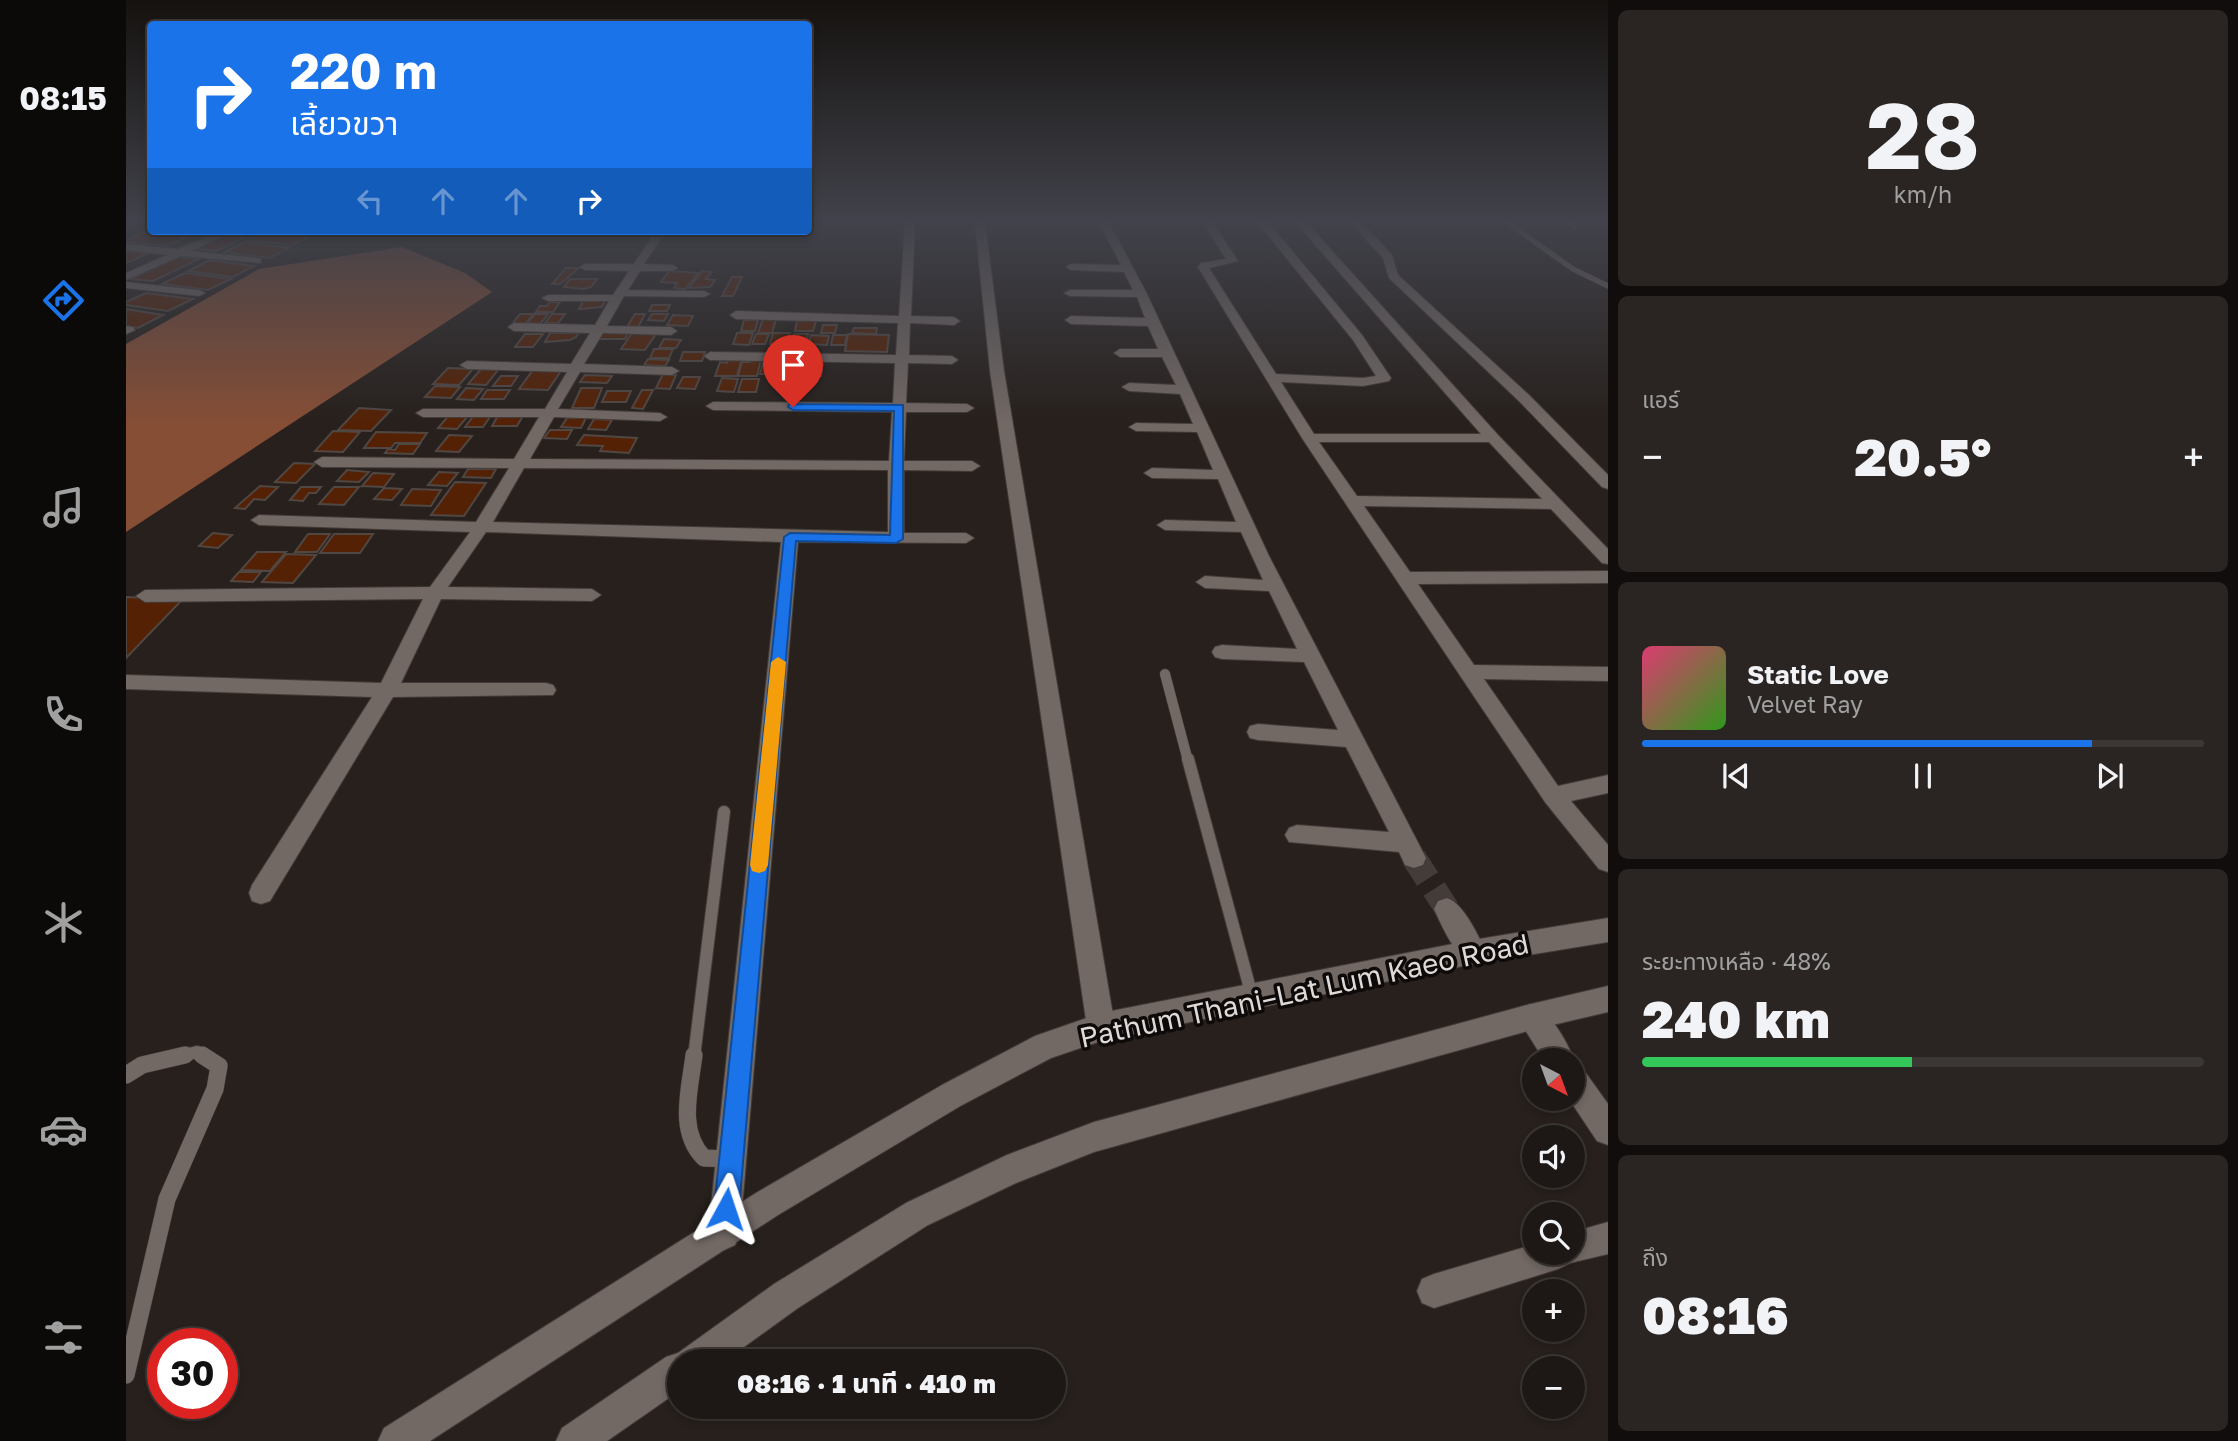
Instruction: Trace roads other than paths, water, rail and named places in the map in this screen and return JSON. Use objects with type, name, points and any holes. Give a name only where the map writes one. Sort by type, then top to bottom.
[{"type":"street","points":[[174,290],[199,293]]},
{"type":"street","points":[[261,893],[387,690],[435,593],[481,528],[622,290]]},
{"type":"street","points":[[896,539],[896,464],[904,360],[905,290]]},
{"type":"street","points":[[988,290],[997,371],[1101,1027]]},
{"type":"street","points":[[1139,290],[1247,527],[1410,851],[1297,835]]},
{"type":"street","points":[[1217,290],[1309,438],[1468,672],[1553,796],[1608,862]]},
{"type":"street","points":[[1271,378],[1363,382],[1384,378],[1358,338],[1319,290]]},
{"type":"street","points":[[1361,290],[1493,438],[1608,559]]},
{"type":"street","points":[[1409,290],[1524,398],[1608,484]]},
{"type":"street","points":[[1070,293],[1141,294]]},
{"type":"street","points":[[548,298],[704,294]]},
{"type":"street","points":[[736,315],[954,321]]},
{"type":"street","points":[[1072,320],[1153,322]]},
{"type":"street","points":[[514,327],[671,331]]},
{"type":"street","points":[[1120,353],[1166,353]]},
{"type":"street","points":[[710,356],[952,359]]},
{"type":"street","points":[[467,365],[672,371]]},
{"type":"street","points":[[1129,387],[1185,390]]},
{"type":"street","points":[[713,406],[967,408]]},
{"type":"street","points":[[423,414],[549,413],[660,417]]},
{"type":"street","points":[[1136,427],[1203,428]]},
{"type":"street","points":[[1309,438],[1493,438]]},
{"type":"street","points":[[322,462],[972,466]]},
{"type":"street","points":[[1152,473],[1224,475]]},
{"type":"street","points":[[1352,501],[1555,504]]},
{"type":"street","points":[[260,520],[790,537],[966,538]]},
{"type":"street","points":[[1165,525],[1247,527]]},
{"type":"street","points":[[724,1234],[790,537]]},
{"type":"street","points":[[1404,578],[1608,578]]},
{"type":"street","points":[[1205,582],[1276,586]]},
{"type":"street","points":[[145,596],[435,593],[592,595]]},
{"type":"street","points":[[1222,652],[1313,656]]},
{"type":"street","points":[[1468,672],[1608,674]]},
{"type":"street","points":[[126,682],[387,690],[546,690]]},
{"type":"street","points":[[1258,732],[1354,739]]},
{"type":"street","points":[[1553,796],[1608,784]]},
{"type":"street","points":[[1447,909],[1473,952]]},
{"type":"street","name":"Pathum Thani–Lat Lum Kaeo Road","points":[[397,1441],[767,1204],[952,1095],[1045,1046],[1101,1027],[1473,952],[1608,930]]},
{"type":"street","points":[[711,1349],[786,1296],[917,1214],[1007,1171],[1094,1137],[1531,1017],[1608,999]]},
{"type":"street","points":[[1531,1017],[1552,1048]]},
{"type":"street","points":[[1586,1098],[1608,1130]]},
{"type":"street","points":[[1585,1245],[1608,1238]]},
{"type":"street","points":[[1434,1292],[1522,1264]]},
{"type":"street","points":[[575,1441],[667,1378]]},
{"type":"lane","points":[[1165,674],[1252,996]]},
{"type":"lane","points":[[724,812],[686,1122],[698,1152],[704,1158],[731,1159]]},
{"type":"lane","points":[[126,1075],[142,1065],[197,1052],[219,1066],[215,1089],[167,1199],[126,1376]]},
{"type":"tunnel","points":[[1414,858],[1447,909]]}]
